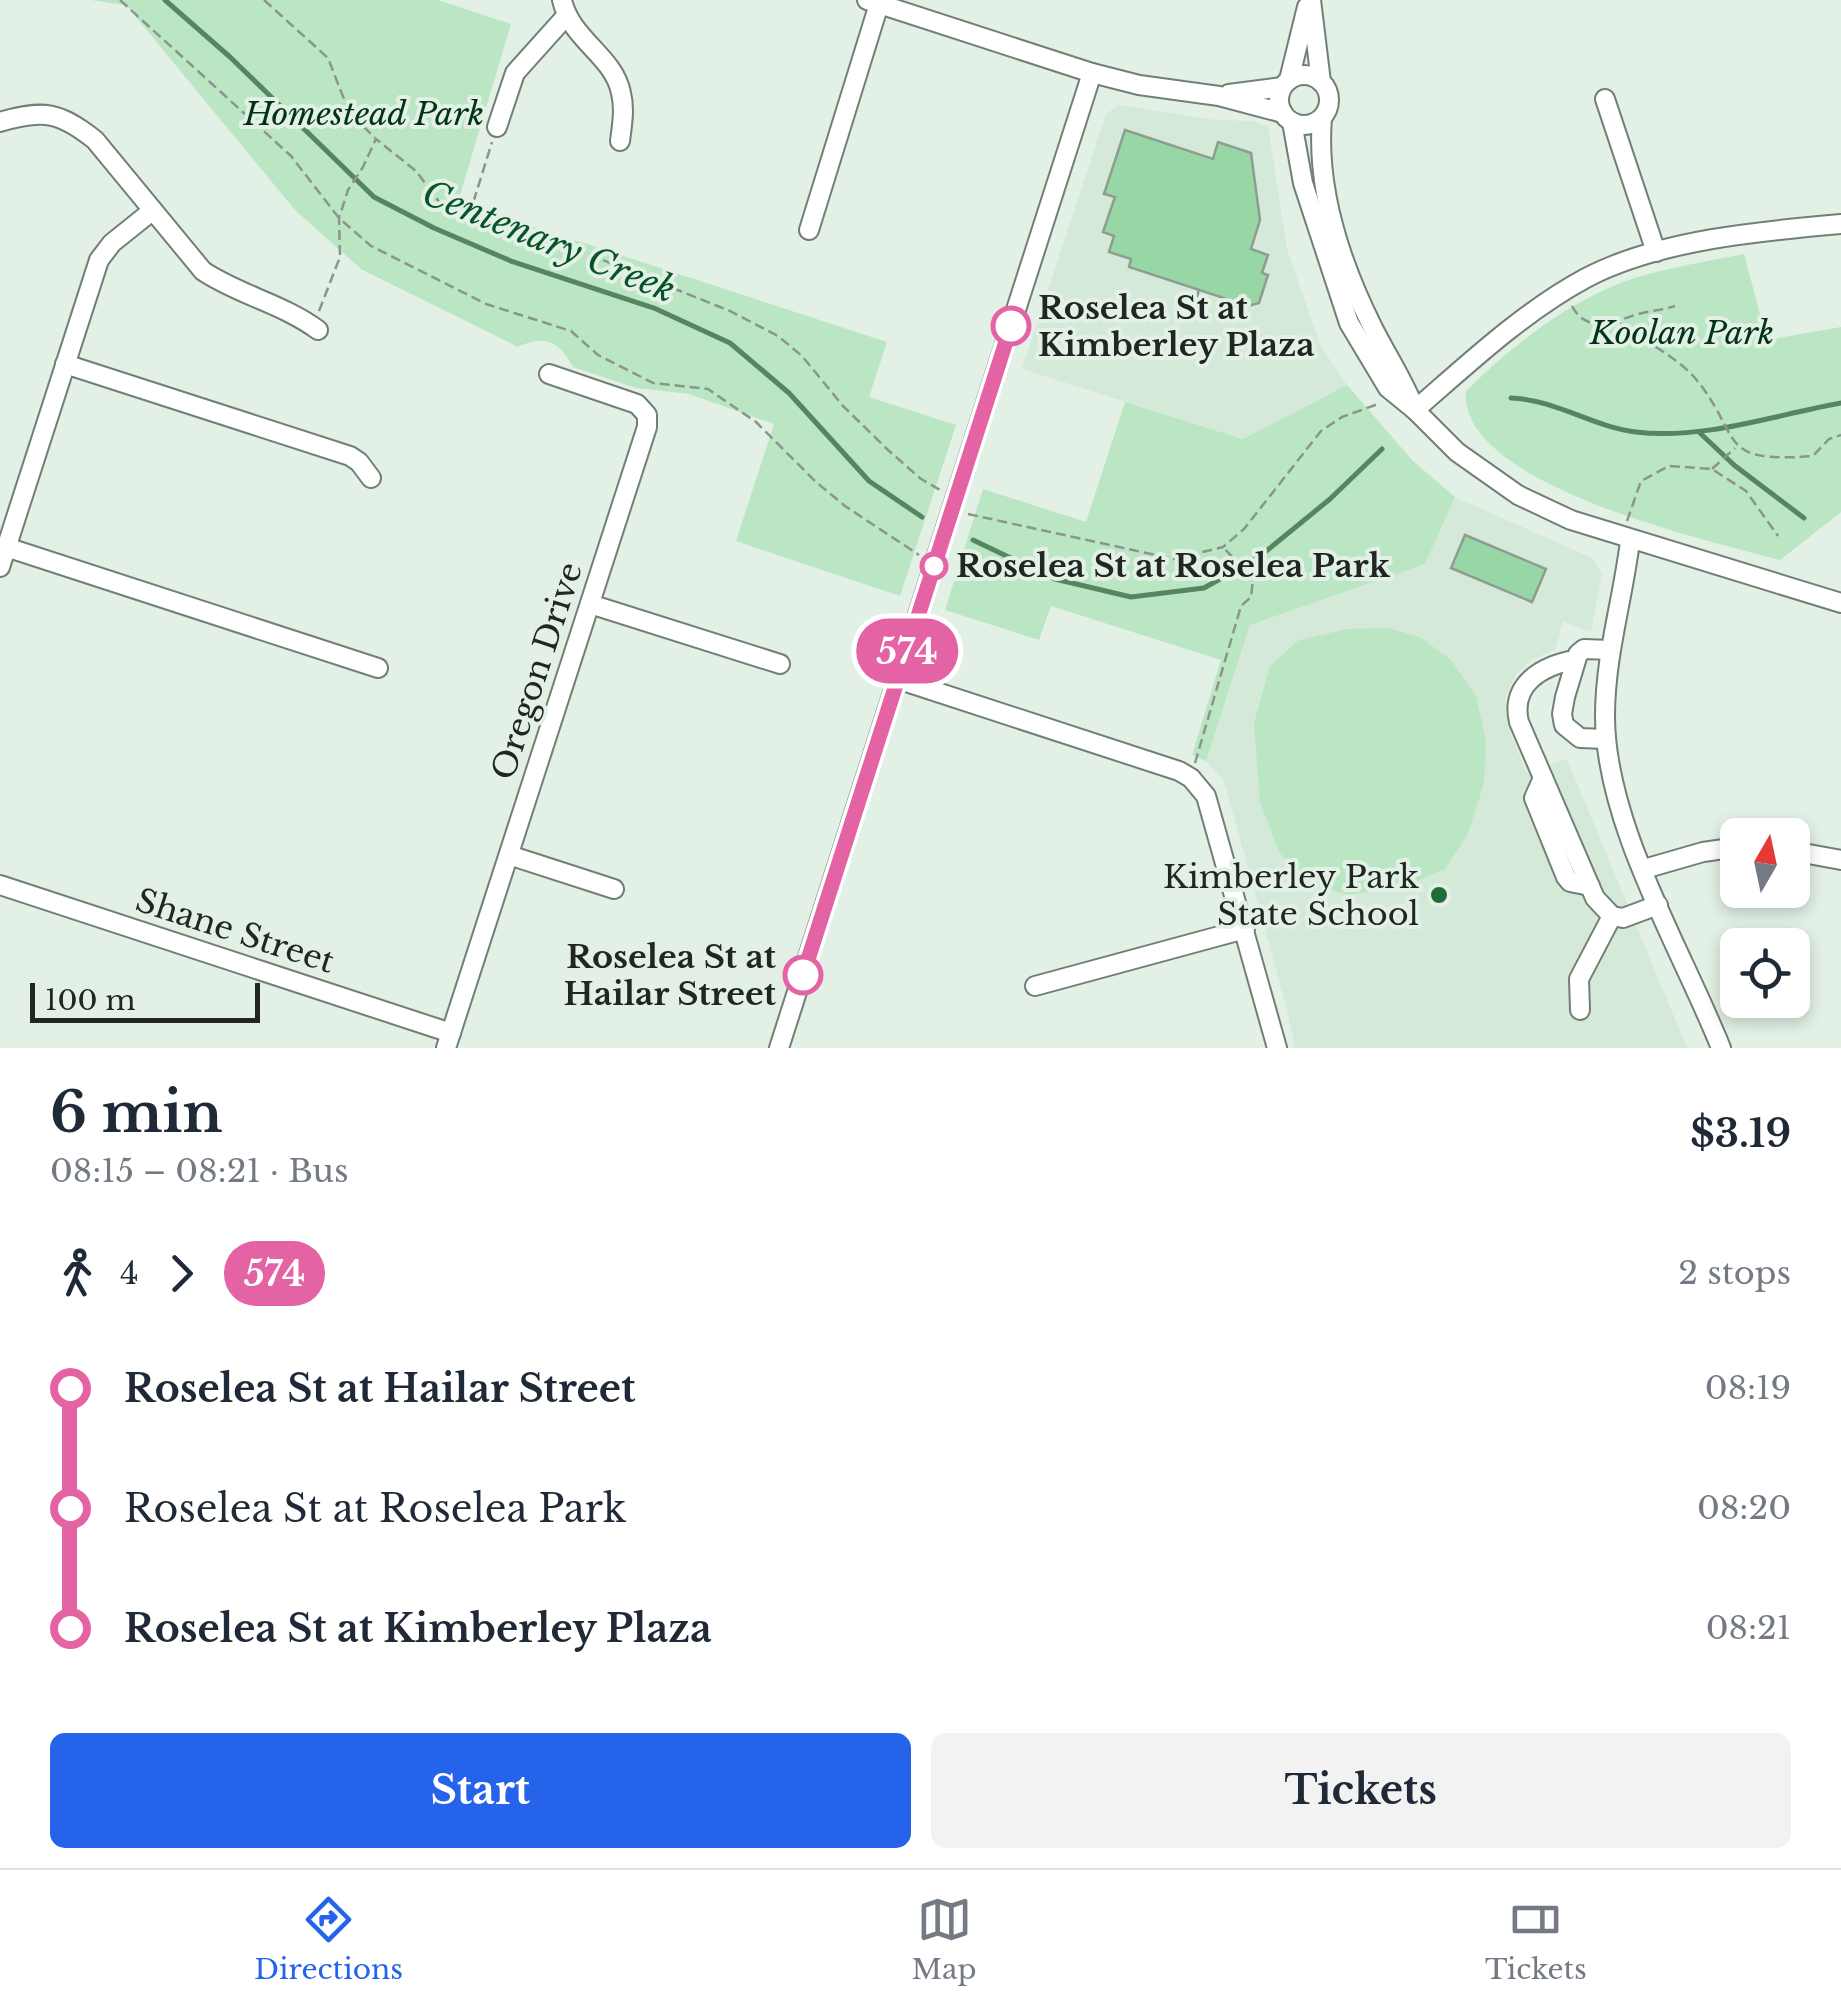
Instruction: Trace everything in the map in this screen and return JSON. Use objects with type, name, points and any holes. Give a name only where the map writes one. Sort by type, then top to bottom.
[{"type":"street","points":[[1310,0],[1321,82],[1329,96],[1322,118],[1320,152],[1328,204],[1354,310]]},
{"type":"street","points":[[1310,0],[1279,100],[1304,183],[1354,310],[1399,372],[1412,407],[1457,452],[1504,487],[1572,520],[1628,532],[1841,603]]},
{"type":"street","points":[[808,230],[873,2],[1092,73],[1139,85],[1219,96],[1308,125],[1322,118]]},
{"type":"street","points":[[497,127],[515,72],[564,8],[579,37],[608,66],[621,88],[620,141]]},
{"type":"street","points":[[779,1048],[1092,73]]},
{"type":"street","points":[[1219,96],[1286,83],[1306,75],[1321,82]]},
{"type":"street","points":[[1605,99],[1656,252]]},
{"type":"street","points":[[0,122],[24,115],[52,114],[74,123],[95,140],[203,271],[296,314],[318,330]]},
{"type":"street","points":[[1412,407],[1519,322],[1589,277],[1656,252],[1841,224],[1841,209]]},
{"type":"street","points":[[0,567],[99,260],[112,243],[152,211]]},
{"type":"street","points":[[64,364],[350,456],[371,478]]},
{"type":"street","name":"Oregon Drive","points":[[448,1040],[647,427],[648,415],[637,404],[550,374]]},
{"type":"street","points":[[0,494],[21,501]]},
{"type":"street","points":[[1628,532],[1610,650],[1606,739],[1618,804],[1721,1048]]},
{"type":"street","points":[[6,547],[378,668]]},
{"type":"street","points":[[590,604],[780,664]]},
{"type":"street","points":[[1610,650],[1584,650],[1574,660],[1538,671],[1518,700],[1519,722],[1595,898],[1612,916],[1623,918],[1658,905]]},
{"type":"street","points":[[1574,660],[1562,714],[1564,725],[1580,738],[1606,739]]},
{"type":"street","points":[[898,680],[1179,771],[1190,778],[1206,796],[1277,1048]]},
{"type":"street","points":[[1644,869],[1720,850]]},
{"type":"street","points":[[1810,854],[1841,860]]},
{"type":"street","points":[[509,855],[614,889]]},
{"type":"street","name":"Shane Street","points":[[0,886],[448,1040]]},
{"type":"street","points":[[1580,1010],[1579,978],[1599,957],[1612,916]]},
{"type":"street","points":[[1035,986],[1245,929]]},
{"type":"path","points":[[120,0],[292,156],[339,218],[372,246],[486,304],[570,332],[598,355],[653,383],[708,389],[756,422],[845,506],[922,556]]},
{"type":"path","points":[[264,0],[328,58],[348,112],[416,171],[443,208],[469,219],[563,244],[730,312],[778,336],[802,356],[888,450],[921,479],[943,492]]},
{"type":"path","points":[[469,219],[497,127]]},
{"type":"path","points":[[318,330],[319,307],[340,257],[339,218],[348,190],[376,139]]},
{"type":"path","points":[[1192,315],[1199,290]]},
{"type":"path","points":[[1564,291],[1578,318],[1590,325],[1618,322],[1675,306]]},
{"type":"path","points":[[1618,322],[1694,377],[1735,449],[1770,457],[1814,456],[1829,439],[1841,435]]},
{"type":"path","points":[[970,514],[1174,560],[1223,547],[1244,529],[1321,431],[1364,407],[1382,403],[1412,407]]},
{"type":"path","points":[[1712,469],[1735,449]]},
{"type":"path","points":[[1628,532],[1640,480],[1668,466],[1712,469],[1746,491],[1778,536]]},
{"type":"path","points":[[1190,778],[1240,606],[1251,597],[1252,580],[1223,547]]},
{"type":"shaded area","points":[[1119,105],[1268,126],[1287,249],[1320,345],[1347,385],[1243,439],[1022,369],[1106,114]]},
{"type":"shaded area","name":"Kimberley Park State School","points":[[1455,497],[1592,558],[1602,574],[1591,632],[1563,621],[1555,650],[1532,659],[1516,674],[1505,697],[1506,720],[1526,772],[1567,759],[1687,1048],[1295,1048],[1224,781],[1206,761],[1250,625],[1425,564]]},
{"type":"green space","name":"Homestead Park","points":[[91,0],[438,0],[511,24],[458,202],[887,342],[869,397],[956,425],[900,596],[736,541],[774,424],[689,394],[636,388],[573,367],[563,351],[550,342],[536,341],[518,347],[361,269],[295,210],[126,5]]},
{"type":"green space","name":"Koolan Park","points":[[1744,254],[1767,340],[1841,327],[1841,512],[1780,560],[1594,504],[1543,481],[1502,454],[1474,424],[1466,391],[1513,349],[1565,311],[1636,278]]},
{"type":"green space","points":[[1347,385],[1413,461],[1455,497],[1425,564],[1250,625],[1206,761],[1192,755],[1221,660],[1051,606],[1039,640],[945,610],[983,489],[1086,522],[1125,402],[1243,439]]},
{"type":"green space","points":[[1388,628],[1420,637],[1451,660],[1476,696],[1486,741],[1484,783],[1468,834],[1445,869],[1406,886],[1348,895],[1304,880],[1279,852],[1260,802],[1254,723],[1270,666],[1299,640],[1347,629]]},
{"type":"building","points":[[1125,130],[1213,159],[1218,142],[1251,153],[1260,220],[1251,249],[1268,255],[1262,273],[1268,275],[1259,303],[1248,306],[1129,267],[1131,259],[1109,252],[1114,236],[1103,232],[1115,197],[1104,194]]},
{"type":"building","points":[[1465,535],[1546,569],[1532,602],[1451,568]]},
{"type":"waterway","name":"Centenary Creek","points":[[165,0],[230,57],[374,197],[511,261],[654,308],[730,343],[789,393],[869,481],[922,517]]},
{"type":"waterway","name":"Centenary Creek","points":[[1511,398],[1544,403],[1620,429],[1662,434],[1714,430],[1841,403]]},
{"type":"waterway","points":[[1700,433],[1734,465],[1804,518]]},
{"type":"waterway","name":"Centenary Creek","points":[[973,540],[1055,579],[1131,597],[1204,588],[1259,557],[1330,499],[1382,449]]},
{"type":"bus line","name":"574","points":[[803,975],[1011,326]]},
{"type":"place","name":"Roselea St at Kimberley Plaza","points":[[1011,326]]},
{"type":"place","name":"Roselea St at Roselea Park","points":[[934,566]]},
{"type":"place","name":"Kimberley Park State School","points":[[1439,895]]},
{"type":"place","name":"Roselea St at Hailar Street","points":[[803,975]]}]
